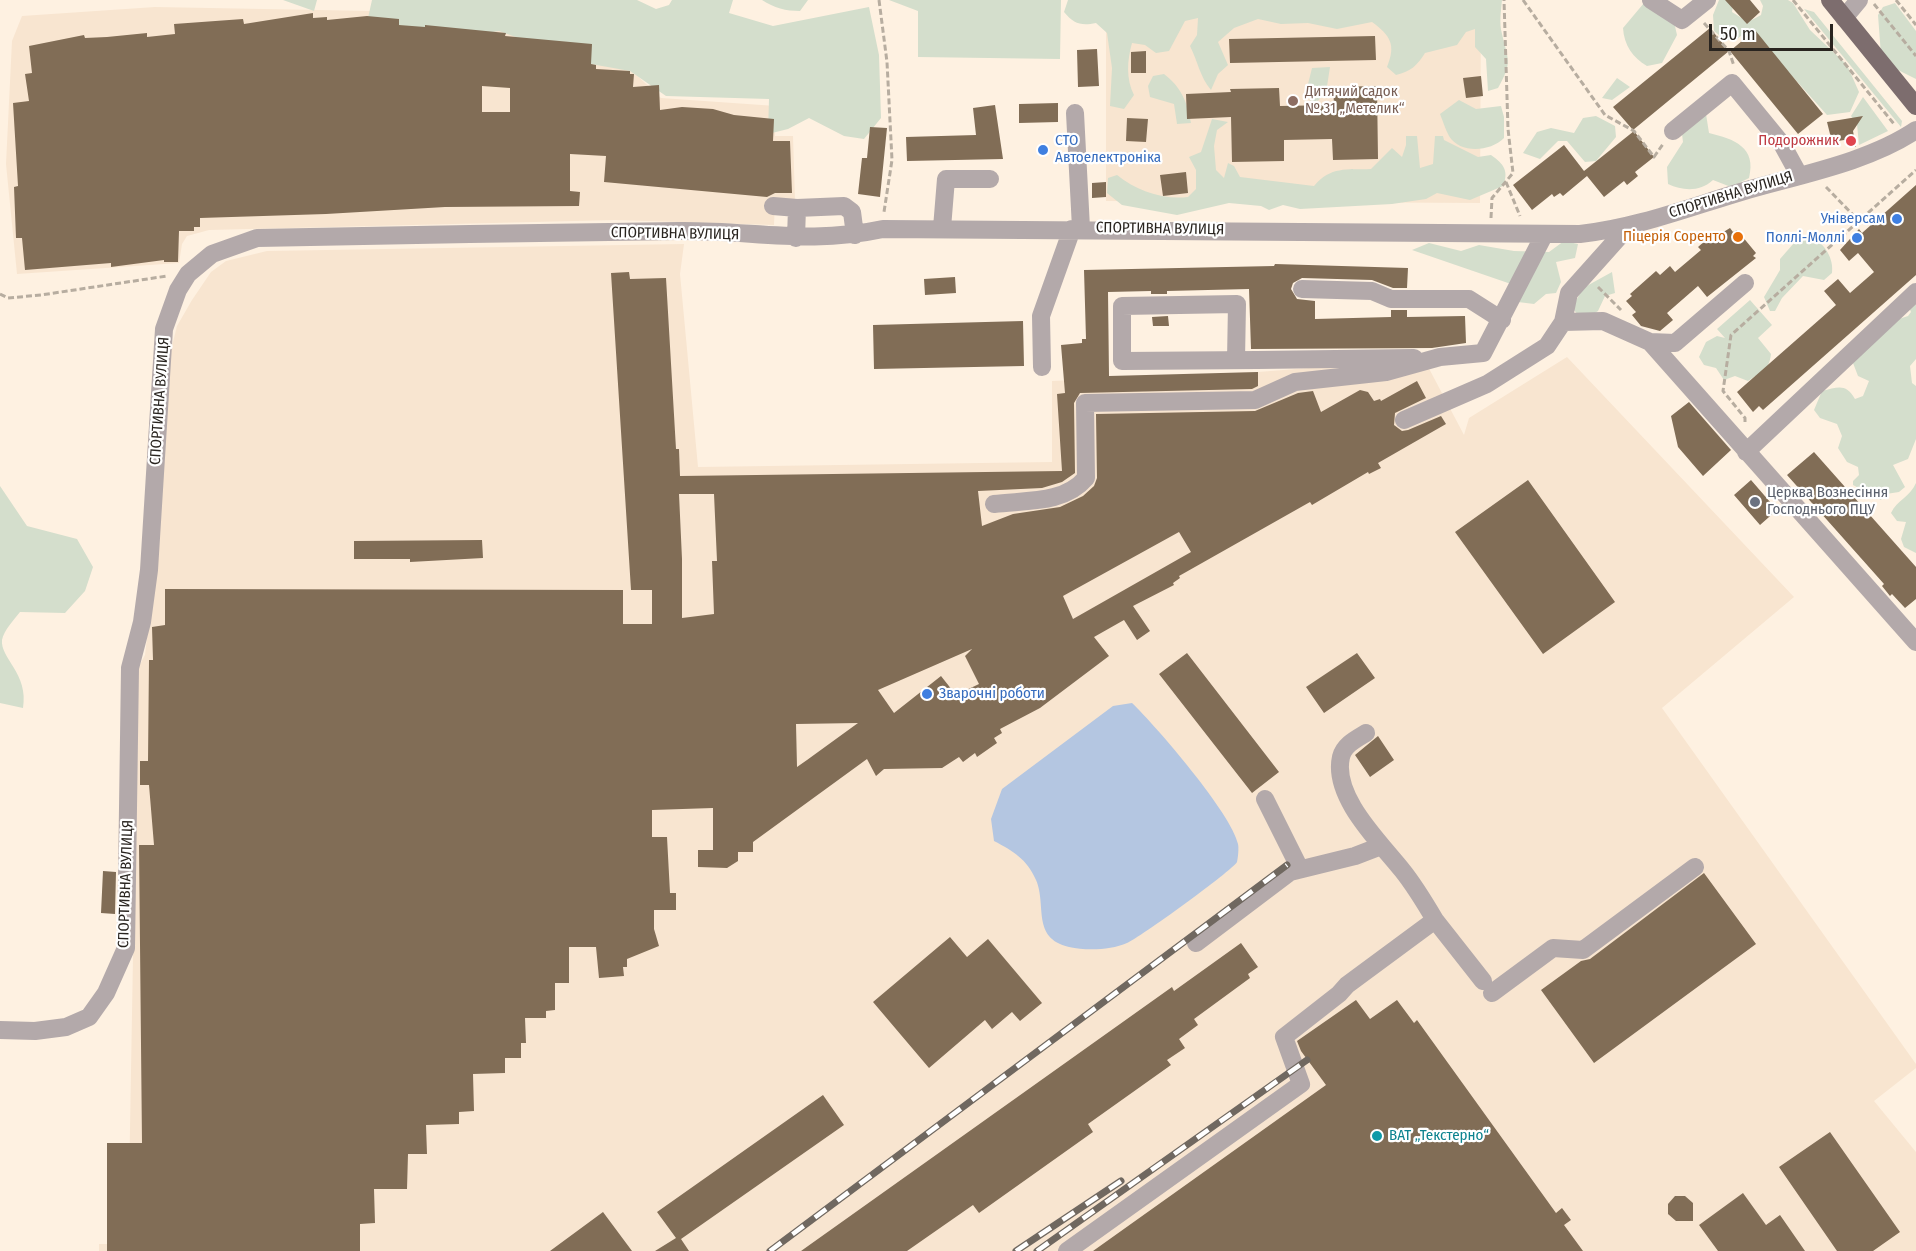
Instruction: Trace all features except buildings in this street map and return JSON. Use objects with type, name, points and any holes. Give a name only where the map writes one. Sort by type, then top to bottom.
[{"type":"main road","points":[[1830,0],[1916,106]]},
{"type":"street","points":[[1651,0],[1682,20],[1707,0]]},
{"type":"street","points":[[1844,18],[1859,0]]},
{"type":"street","points":[[1673,131],[1732,83],[1782,144],[1799,175]]},
{"type":"street","points":[[1042,367],[1041,316],[1076,228],[1075,112]]},
{"type":"street","name":"СПОРТИВНА ВУЛИЦЯ","points":[[0,1030],[35,1031],[66,1027],[89,1017],[106,993],[126,948],[130,668],[142,622],[149,570],[164,329],[178,290],[188,274],[212,255],[257,238],[681,231],[796,238],[855,235],[883,229],[942,228],[1491,232],[1544,235],[1588,233],[1628,226],[1799,175],[1892,144],[1907,129]]},
{"type":"street","points":[[942,228],[946,179],[990,179]]},
{"type":"street","points":[[773,206],[797,208],[844,206],[852,212],[855,235]]},
{"type":"street","points":[[796,238],[797,208]]},
{"type":"street","points":[[1404,420],[1487,384],[1547,346],[1563,322],[1569,293],[1628,226]]},
{"type":"street","points":[[1236,360],[1237,304],[1122,306],[1122,361],[1236,360],[1440,357],[1483,353],[1544,235]]},
{"type":"street","points":[[1563,322],[1603,321],[1650,342],[1675,343],[1745,282]]},
{"type":"street","points":[[1302,289],[1372,291],[1391,299],[1469,299],[1502,320]]},
{"type":"street","points":[[1746,452],[1916,292]]},
{"type":"street","points":[[1650,342],[1916,642]]},
{"type":"street","points":[[994,504],[1058,497],[1075,491],[1086,478],[1085,403],[1255,400],[1295,382],[1386,372],[1440,357]]},
{"type":"street","points":[[1366,733],[1347,745],[1341,756],[1340,782],[1381,846],[1401,868],[1435,920],[1487,987],[1553,948],[1583,950],[1695,867]]},
{"type":"street","points":[[1264,799],[1300,869]]},
{"type":"street","points":[[1196,943],[1290,872],[1354,856],[1381,846]]},
{"type":"street","points":[[1067,1251],[1301,1084],[1284,1037],[1339,994],[1347,985],[1435,920]]},
{"type":"path","points":[[879,0],[887,62],[892,160],[885,197],[883,229]]},
{"type":"path","points":[[1491,232],[1492,198],[1514,173],[1508,129],[1504,0]]},
{"type":"path","points":[[1523,0],[1605,115],[1634,131],[1654,157],[1673,131]]},
{"type":"path","points":[[1792,0],[1907,129]]},
{"type":"path","points":[[1871,0],[1916,56]]},
{"type":"path","points":[[1896,0],[1916,25]]},
{"type":"path","points":[[1746,452],[1745,418],[1723,391],[1731,335],[1916,170]]},
{"type":"path","points":[[1506,182],[1522,220]]},
{"type":"path","points":[[0,294],[8,298],[41,295],[116,282],[188,274]]},
{"type":"shaded area","name":"Дитячий садок № 31 „Метелик“","points":[[1106,0],[1481,0],[1480,203],[1106,201]]},
{"type":"shaded area","points":[[155,7],[373,11],[595,36],[661,98],[776,106],[775,136],[793,136],[795,200],[775,200],[774,225],[615,220],[209,230],[187,236],[182,244],[179,263],[17,274],[6,164],[12,41],[22,16]]},
{"type":"shaded area","points":[[684,244],[680,274],[698,467],[1052,462],[1052,381],[1258,372],[1424,359],[1464,435],[1469,418],[1567,357],[1794,597],[1662,708],[1916,1064],[1916,1068],[1874,1101],[1916,1152],[1916,1251],[99,1251],[99,1244],[128,1244],[138,668],[145,655],[156,559],[169,358],[177,326],[192,300],[211,272],[226,261],[267,251]]},
{"type":"green space","points":[[283,0],[317,0],[314,11]]},
{"type":"green space","points":[[372,0],[637,0],[656,9],[669,5],[672,0],[733,0],[729,13],[773,26],[869,7],[879,55],[881,118],[864,139],[844,136],[809,118],[788,129],[768,134],[769,99],[666,96],[630,71],[591,64],[499,31],[415,44],[366,27]]},
{"type":"green space","points":[[762,0],[808,0],[800,11],[780,8]]},
{"type":"green space","points":[[889,0],[1061,0],[1060,59],[918,57],[918,11]]},
{"type":"green space","points":[[1068,0],[1502,0],[1500,17],[1508,61],[1506,72],[1498,88],[1488,91],[1486,59],[1475,47],[1475,29],[1466,32],[1457,45],[1425,53],[1413,67],[1396,75],[1387,67],[1391,53],[1390,42],[1384,32],[1372,22],[1337,29],[1308,23],[1281,24],[1258,19],[1234,28],[1218,42],[1228,65],[1218,74],[1211,90],[1190,46],[1197,35],[1198,18],[1185,21],[1169,51],[1156,53],[1145,45],[1132,43],[1128,70],[1134,95],[1124,109],[1110,106],[1112,68],[1107,33],[1096,23],[1082,24],[1071,19],[1064,12]]},
{"type":"green space","points":[[1719,0],[1734,0],[1732,12],[1748,22],[1761,15],[1763,6],[1760,0],[1788,0],[1793,3],[1810,30],[1847,65],[1859,92],[1850,112],[1827,115],[1757,37],[1747,31],[1736,40],[1725,40],[1714,31],[1713,15]]},
{"type":"green space","points":[[1644,3],[1672,13],[1677,35],[1662,63],[1647,66],[1630,50],[1623,28]]},
{"type":"green space","points":[[1895,3],[1916,31],[1916,79],[1886,64],[1881,55],[1878,15],[1883,7]]},
{"type":"green space","points":[[1804,9],[1814,12],[1902,121],[1901,127]]},
{"type":"green space","points":[[1330,67],[1326,93],[1313,105],[1306,92],[1312,68]]},
{"type":"green space","points":[[1164,74],[1175,84],[1182,95],[1191,123],[1177,124],[1174,104],[1150,97],[1148,86],[1153,76]]},
{"type":"green space","points":[[1617,78],[1630,87],[1612,100],[1602,98]]},
{"type":"green space","points":[[1863,97],[1888,131],[1859,145],[1857,124],[1851,116]]},
{"type":"green space","points":[[1459,100],[1476,109],[1501,106],[1504,117],[1504,138],[1491,146],[1475,149],[1460,146],[1454,142],[1440,114]]},
{"type":"green space","points":[[1706,114],[1709,133],[1735,142],[1746,152],[1751,167],[1749,178],[1731,187],[1713,180],[1703,187],[1691,189],[1668,184],[1667,167],[1683,142],[1681,126]]},
{"type":"green space","points":[[1596,116],[1615,126],[1616,137],[1596,161],[1585,162],[1567,141],[1558,141],[1540,159],[1523,153],[1537,132],[1551,128],[1574,133],[1583,118]]},
{"type":"green space","points":[[1212,119],[1228,122],[1217,130],[1214,146],[1216,170],[1224,178],[1228,163],[1234,166],[1240,177],[1314,186],[1333,172],[1371,169],[1392,148],[1402,157],[1406,136],[1417,136],[1420,168],[1433,164],[1435,136],[1443,136],[1444,140],[1478,157],[1491,155],[1504,168],[1505,181],[1503,186],[1470,200],[1437,193],[1426,199],[1392,204],[1300,209],[1283,205],[1269,210],[1261,206],[1229,203],[1177,215],[1122,205],[1107,193],[1108,178],[1117,175],[1133,186],[1160,196],[1188,197],[1196,189],[1196,170],[1189,157],[1201,152]]},
{"type":"green space","points":[[1813,238],[1828,252],[1832,262],[1832,273],[1824,280],[1803,276],[1782,298],[1775,311],[1770,311],[1764,297],[1780,270],[1780,259],[1794,243]]},
{"type":"green space","points":[[1564,241],[1578,244],[1575,258],[1556,262],[1561,282],[1556,293],[1546,294],[1534,304],[1518,302],[1511,284],[1412,250],[1429,243],[1461,251],[1479,245],[1514,251],[1549,252]]},
{"type":"green space","points":[[1612,272],[1615,293],[1605,296],[1598,311],[1583,320],[1572,308],[1583,288]]},
{"type":"green space","points":[[1916,292],[1916,359],[1910,366],[1912,383],[1916,386],[1916,439],[1908,459],[1893,465],[1905,487],[1899,492],[1886,494],[1881,500],[1853,485],[1853,481],[1859,475],[1858,467],[1847,462],[1838,448],[1842,436],[1837,424],[1820,418],[1814,410],[1822,391],[1845,388],[1855,399],[1863,396],[1869,381],[1858,376],[1853,363],[1896,320],[1908,316],[1911,312],[1908,305]]},
{"type":"green space","points":[[1750,300],[1772,325],[1758,338],[1771,354],[1770,360],[1764,370],[1748,381],[1735,376],[1724,380],[1716,368],[1704,365],[1699,357],[1706,342],[1717,336],[1725,338],[1717,329]]},
{"type":"green space","points":[[1916,483],[1916,553],[1904,547],[1901,539],[1906,522],[1897,521],[1891,513]]},
{"type":"green space","points":[[0,486],[27,526],[77,539],[93,567],[85,591],[65,613],[20,612],[5,633],[2,640],[3,647],[22,686],[23,708],[0,703]]},
{"type":"water","points":[[1132,703],[1175,750],[1222,813],[1233,830],[1238,844],[1237,862],[1185,904],[1127,943],[1099,949],[1069,947],[1057,943],[1049,936],[1042,920],[1036,880],[1019,856],[994,841],[991,819],[1002,789],[1113,706]]},
{"type":"railway","points":[[770,1251],[1287,865]]},
{"type":"railway","points":[[1037,1251],[1307,1060]]},
{"type":"railway","points":[[1016,1251],[1121,1181]]},
{"type":"place","name":"Дитячий садок № 31 „Метелик“","points":[[1293,101]]},
{"type":"place","name":"Подорожник","points":[[1851,141]]},
{"type":"place","name":"СТО Автоелектроніка","points":[[1043,150]]},
{"type":"place","name":"Універсам","points":[[1897,219]]},
{"type":"place","name":"Піцерія Соренто","points":[[1738,237]]},
{"type":"place","name":"Поллі-Моллі","points":[[1857,238]]},
{"type":"place","name":"Церква Вознесіння Господнього ПЦУ","points":[[1755,502]]},
{"type":"place","name":"Зварочні роботи","points":[[927,694]]},
{"type":"place","name":"ВАТ „Текстерно“","points":[[1377,1136]]}]
